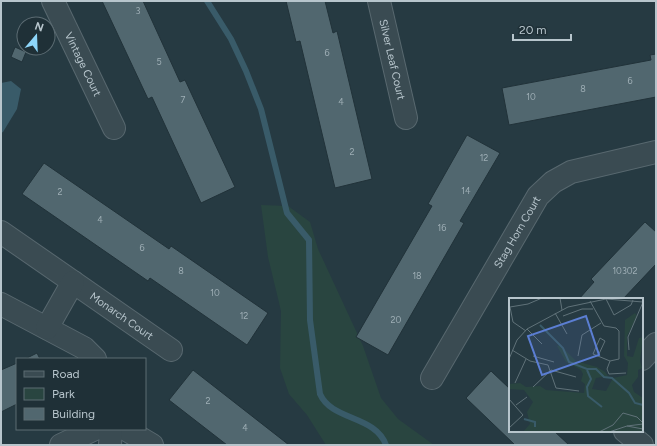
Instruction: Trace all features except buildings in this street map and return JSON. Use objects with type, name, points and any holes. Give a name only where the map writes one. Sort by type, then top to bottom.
[{"type":"street","name":"Vintage Court","points":[[53,1],[114,128]]},
{"type":"street","name":"Silver Leaf Court","points":[[380,1],[406,118]]},
{"type":"street","name":"Stag Horn Court","points":[[432,378],[538,196],[553,182],[571,172],[656,152]]},
{"type":"street","name":"Monarch Court","points":[[1,232],[171,350]]},
{"type":"street","points":[[47,328],[73,282]]},
{"type":"street","points":[[1,304],[84,348],[94,358]]},
{"type":"street","points":[[643,358],[656,344]]},
{"type":"street","points":[[61,445],[93,430]]},
{"type":"street","points":[[110,445],[111,430]]},
{"type":"street","points":[[127,430],[152,445]]},
{"type":"street","points":[[627,432],[642,445]]},
{"type":"street","points":[[650,445],[656,439]]},
{"type":"green space","points":[[261,205],[288,206],[310,222],[318,249],[363,346],[381,398],[398,419],[434,445],[326,445],[307,415],[289,394],[280,368],[281,311],[268,257]]},
{"type":"water","points":[[11,81],[21,89],[17,109],[1,133],[1,83]]},
{"type":"waterway","points":[[207,1],[231,39],[261,109],[287,213],[309,240],[310,320],[320,394],[326,403],[334,409],[373,428],[380,435],[386,445]]}]
